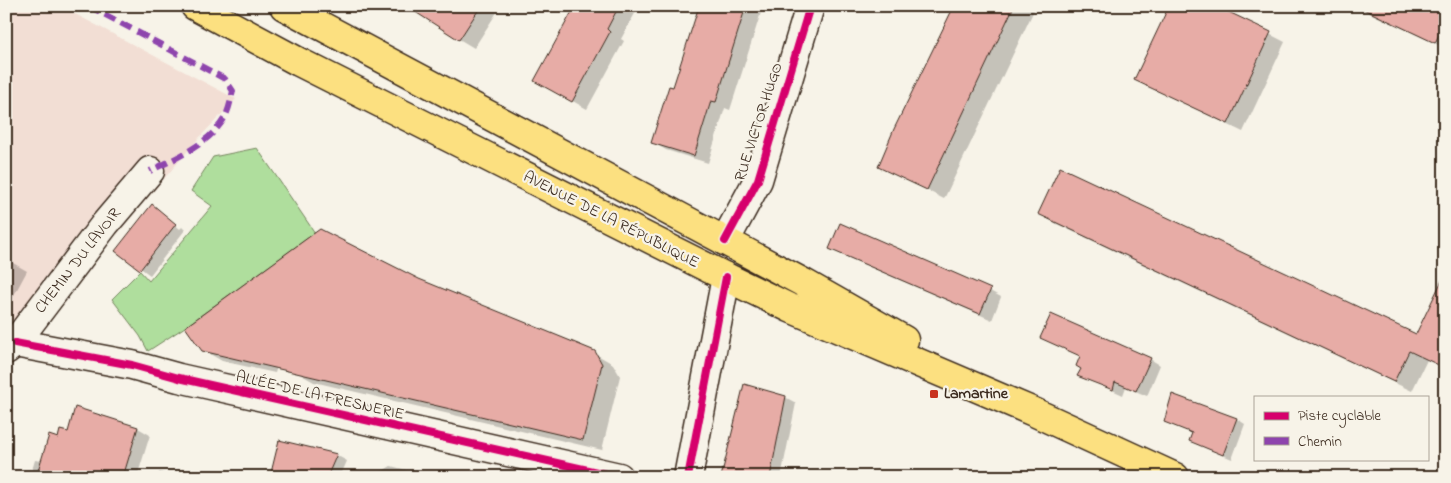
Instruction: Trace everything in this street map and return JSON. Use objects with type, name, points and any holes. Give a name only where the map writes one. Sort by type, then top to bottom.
[{"type":"main road","name":"AVENUE DE LA RÉPUBLIQUE","points":[[195,6],[299,62],[790,308],[1036,414],[1175,477]]},
{"type":"main road","name":"AVENUE DE LA RÉPUBLIQUE","points":[[284,6],[725,241],[1036,414]]},
{"type":"street","name":"RUE VICTOR HUGO","points":[[725,241],[758,180],[810,6]]},
{"type":"street","name":"CHEMIN DU LAVOIR","points":[[11,347],[106,224],[150,171]]},
{"type":"street","points":[[688,477],[726,277]]},
{"type":"street","name":"ALLÉE DE LA FRESNERIE","points":[[11,347],[132,365],[199,383],[619,477]]},
{"type":"shaded area","points":[[6,6],[60,6],[236,99],[198,139],[6,365]]},
{"type":"green space","points":[[257,148],[315,233],[185,327],[148,351],[140,336],[112,299],[140,271],[149,281],[212,206],[191,191],[213,157]]},
{"type":"building","points":[[406,6],[481,6],[459,40]]},
{"type":"building","points":[[575,6],[619,6],[607,29],[610,32],[572,102],[534,81]]},
{"type":"building","points":[[699,6],[746,6],[716,102],[711,101],[694,156],[651,143],[669,86],[673,87]]},
{"type":"building","points":[[954,6],[1014,6],[927,190],[878,167],[894,129]]},
{"type":"building","points":[[1169,6],[1216,6],[1271,32],[1228,124],[1134,80]]},
{"type":"building","points":[[1357,6],[1445,6],[1445,22],[1435,43]]},
{"type":"building","points":[[1060,167],[1416,334],[1445,274],[1445,368],[1409,351],[1394,382],[1038,214]]},
{"type":"building","points":[[152,204],[176,224],[140,270],[115,251]]},
{"type":"building","points":[[840,223],[991,289],[980,314],[829,249]]},
{"type":"building","points":[[320,229],[419,279],[595,351],[602,364],[583,440],[202,351],[185,327]]},
{"type":"building","points":[[1051,314],[1151,358],[1136,391],[1115,382],[1113,390],[1077,376],[1081,369],[1076,366],[1080,356],[1040,338]]},
{"type":"building","points":[[744,384],[786,396],[770,477],[721,477]]},
{"type":"building","points":[[1172,394],[1237,418],[1223,455],[1189,441],[1192,433],[1164,422]]},
{"type":"building","points":[[75,407],[138,427],[123,477],[36,477],[49,435],[58,438],[60,430],[68,432]]},
{"type":"building","points":[[279,440],[337,454],[327,477],[270,477]]},
{"type":"marked path","points":[[89,6],[225,79],[233,91],[225,117],[211,135],[192,149],[150,171]]},
{"type":"cycle path","points":[[725,241],[758,180],[810,6]]},
{"type":"cycle path","points":[[688,477],[726,277]]},
{"type":"cycle path","points":[[15,343],[132,365],[179,378],[619,477]]},
{"type":"place","name":"Lamartine","points":[[934,394]]}]
